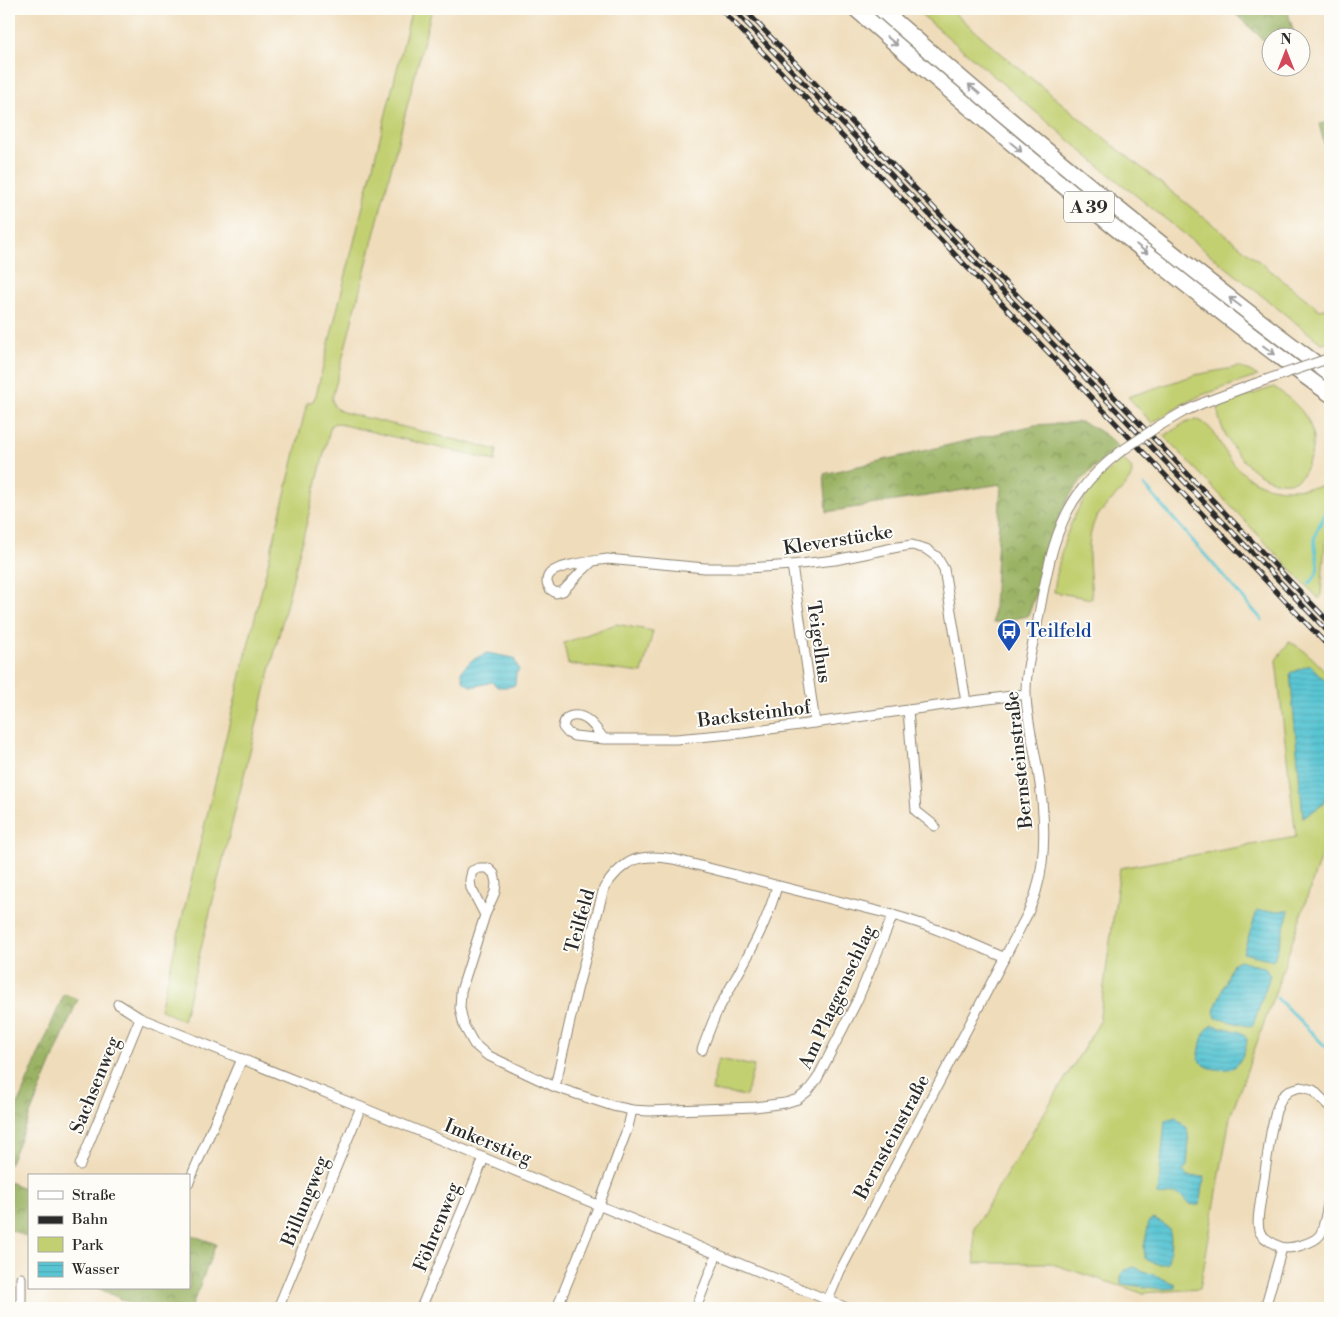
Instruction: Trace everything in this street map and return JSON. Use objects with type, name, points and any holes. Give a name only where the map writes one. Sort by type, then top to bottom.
[{"type":"highway","name":"A 39","points":[[856,9],[972,110],[1086,204],[1200,296],[1330,394]]},
{"type":"highway","name":"A 39","points":[[880,9],[1090,188],[1208,282],[1330,374]]},
{"type":"street","name":"Bernsteinstraße","points":[[828,1300],[840,1271],[1028,913],[1037,889],[1041,869],[1043,840],[1039,774],[1026,694],[1027,674],[1050,561],[1061,526],[1074,500],[1100,469],[1120,452],[1183,412],[1254,384],[1330,358]]},
{"type":"street","name":"Kleverstücke","points":[[593,561],[563,591],[556,593],[550,590],[547,583],[549,574],[555,570],[568,566],[593,561],[607,559],[705,568],[749,568],[792,566],[835,560],[912,545],[926,549],[937,557],[944,569],[966,702]]},
{"type":"street","name":"Teigelhus","points":[[792,566],[815,724]]},
{"type":"street","name":"Backsteinhof","points":[[604,739],[676,739],[742,733],[1026,694]]},
{"type":"street","points":[[908,710],[916,811],[935,826]]},
{"type":"street","name":"Teilfeld","points":[[554,1086],[604,888],[613,875],[624,866],[639,858],[656,856],[893,915],[945,932],[1005,958]]},
{"type":"street","name":"Am Plaggenschlag","points":[[485,915],[471,888],[472,871],[479,868],[488,868],[494,874],[496,883],[495,892],[485,915],[461,991],[460,1008],[464,1026],[474,1044],[487,1055],[554,1086],[613,1106],[649,1111],[755,1107],[798,1099],[817,1079],[857,1001],[893,915]]},
{"type":"street","points":[[702,1050],[715,1016],[764,925],[777,886]]},
{"type":"street","name":"Imkerstieg","points":[[118,1004],[140,1018],[361,1107],[847,1308]]},
{"type":"street","name":"Sachsenweg","points":[[80,1165],[140,1018]]},
{"type":"street","points":[[190,1180],[242,1059]]},
{"type":"street","points":[[1330,1107],[1313,1090],[1301,1087],[1290,1090],[1282,1097],[1276,1111],[1271,1132],[1258,1222],[1261,1233],[1282,1248],[1304,1245],[1314,1240],[1321,1234],[1330,1194]]},
{"type":"street","name":"Billungweg","points":[[278,1308],[361,1107]]},
{"type":"street","points":[[556,1308],[599,1205],[628,1127],[632,1110]]},
{"type":"street","name":"Föhrenweg","points":[[421,1308],[484,1158]]},
{"type":"street","points":[[1265,1308],[1282,1248]]},
{"type":"street","points":[[696,1308],[717,1254]]},
{"type":"street","points":[[18,1308],[21,1301],[21,1278]]},
{"type":"green space","points":[[412,9],[432,9],[332,402],[338,410],[343,412],[497,450],[495,461],[335,423],[331,425],[183,1021],[160,1009],[307,403],[313,401],[316,395]]},
{"type":"green space","points":[[915,9],[950,9],[1093,129],[1320,310],[1330,308],[1330,342],[1321,343],[1104,170]]},
{"type":"green space","points":[[1230,9],[1287,9],[1292,28],[1262,28],[1262,39]]},
{"type":"green space","points":[[1330,122],[1330,166],[1319,124]]},
{"type":"green space","points":[[1238,367],[1258,376],[1202,395],[1152,423],[1128,397],[1195,375]]},
{"type":"green space","points":[[1274,387],[1301,410],[1311,428],[1313,439],[1308,463],[1303,474],[1294,481],[1281,482],[1255,471],[1233,448],[1225,435],[1220,421],[1218,409],[1227,403]]},
{"type":"green space","points":[[1196,419],[1210,429],[1233,463],[1244,474],[1255,481],[1266,486],[1290,489],[1330,485],[1330,527],[1325,543],[1319,599],[1164,436],[1183,424]]},
{"type":"green space","points":[[1081,422],[1102,433],[1119,448],[1088,474],[1064,506],[1055,527],[1028,616],[993,623],[1001,484],[827,512],[824,474],[1035,425]]},
{"type":"green space","points":[[1123,459],[1131,468],[1131,478],[1096,518],[1089,543],[1092,599],[1054,592],[1062,552],[1074,517],[1094,487],[1107,472]]},
{"type":"green space","points":[[616,624],[653,631],[642,673],[568,664],[564,643]]},
{"type":"green space","points":[[1289,642],[1306,652],[1330,676],[1330,686],[1310,665],[1303,818],[1323,804],[1330,783],[1330,829],[1276,990],[1230,1117],[1200,1289],[1142,1293],[1049,1263],[975,1263],[974,1228],[1099,1023],[1120,868],[1296,837],[1276,660]]},
{"type":"green space","points":[[64,994],[78,999],[9,1165],[9,1125]]},
{"type":"green space","points":[[719,1059],[754,1066],[746,1096],[712,1091]]},
{"type":"green space","points":[[9,1182],[28,1190],[28,1235],[27,1237],[9,1229]]},
{"type":"green space","points":[[190,1234],[216,1244],[191,1308],[140,1308],[102,1290],[190,1290]]},
{"type":"water","points":[[487,653],[514,658],[519,670],[516,674],[515,685],[497,687],[492,682],[472,687],[464,682],[461,671],[472,660]]},
{"type":"water","points":[[1310,665],[1330,686],[1330,783],[1323,804],[1303,818],[1290,673]]},
{"type":"water","points":[[1257,911],[1289,911],[1274,960],[1243,953]]},
{"type":"water","points":[[1240,960],[1265,968],[1270,976],[1253,1025],[1248,1026],[1216,1018],[1214,1011],[1233,963]]},
{"type":"water","points":[[1213,1025],[1241,1032],[1247,1039],[1241,1058],[1237,1065],[1232,1068],[1213,1069],[1198,1059],[1203,1035]]},
{"type":"water","points":[[1176,1117],[1187,1128],[1189,1142],[1187,1166],[1183,1171],[1187,1176],[1204,1177],[1205,1181],[1199,1205],[1190,1204],[1176,1194],[1158,1195],[1165,1120]]},
{"type":"water","points":[[1154,1219],[1169,1229],[1171,1243],[1168,1263],[1156,1264],[1145,1258],[1144,1247],[1149,1221]]},
{"type":"water","points":[[1134,1267],[1175,1284],[1175,1288],[1162,1289],[1121,1284],[1123,1271]]},
{"type":"waterway","points":[[1327,472],[1330,461]]},
{"type":"waterway","points":[[1144,485],[1262,620]]},
{"type":"waterway","points":[[1309,583],[1317,573],[1315,536],[1324,515],[1327,494]]},
{"type":"waterway","points":[[1277,998],[1330,1051]]},
{"type":"railway","points":[[721,9],[1330,648]]},
{"type":"railway","points":[[733,9],[1330,634]]},
{"type":"railway","points":[[744,9],[1330,623]]},
{"type":"place","name":"Teilfeld","points":[[1009,652]]}]
